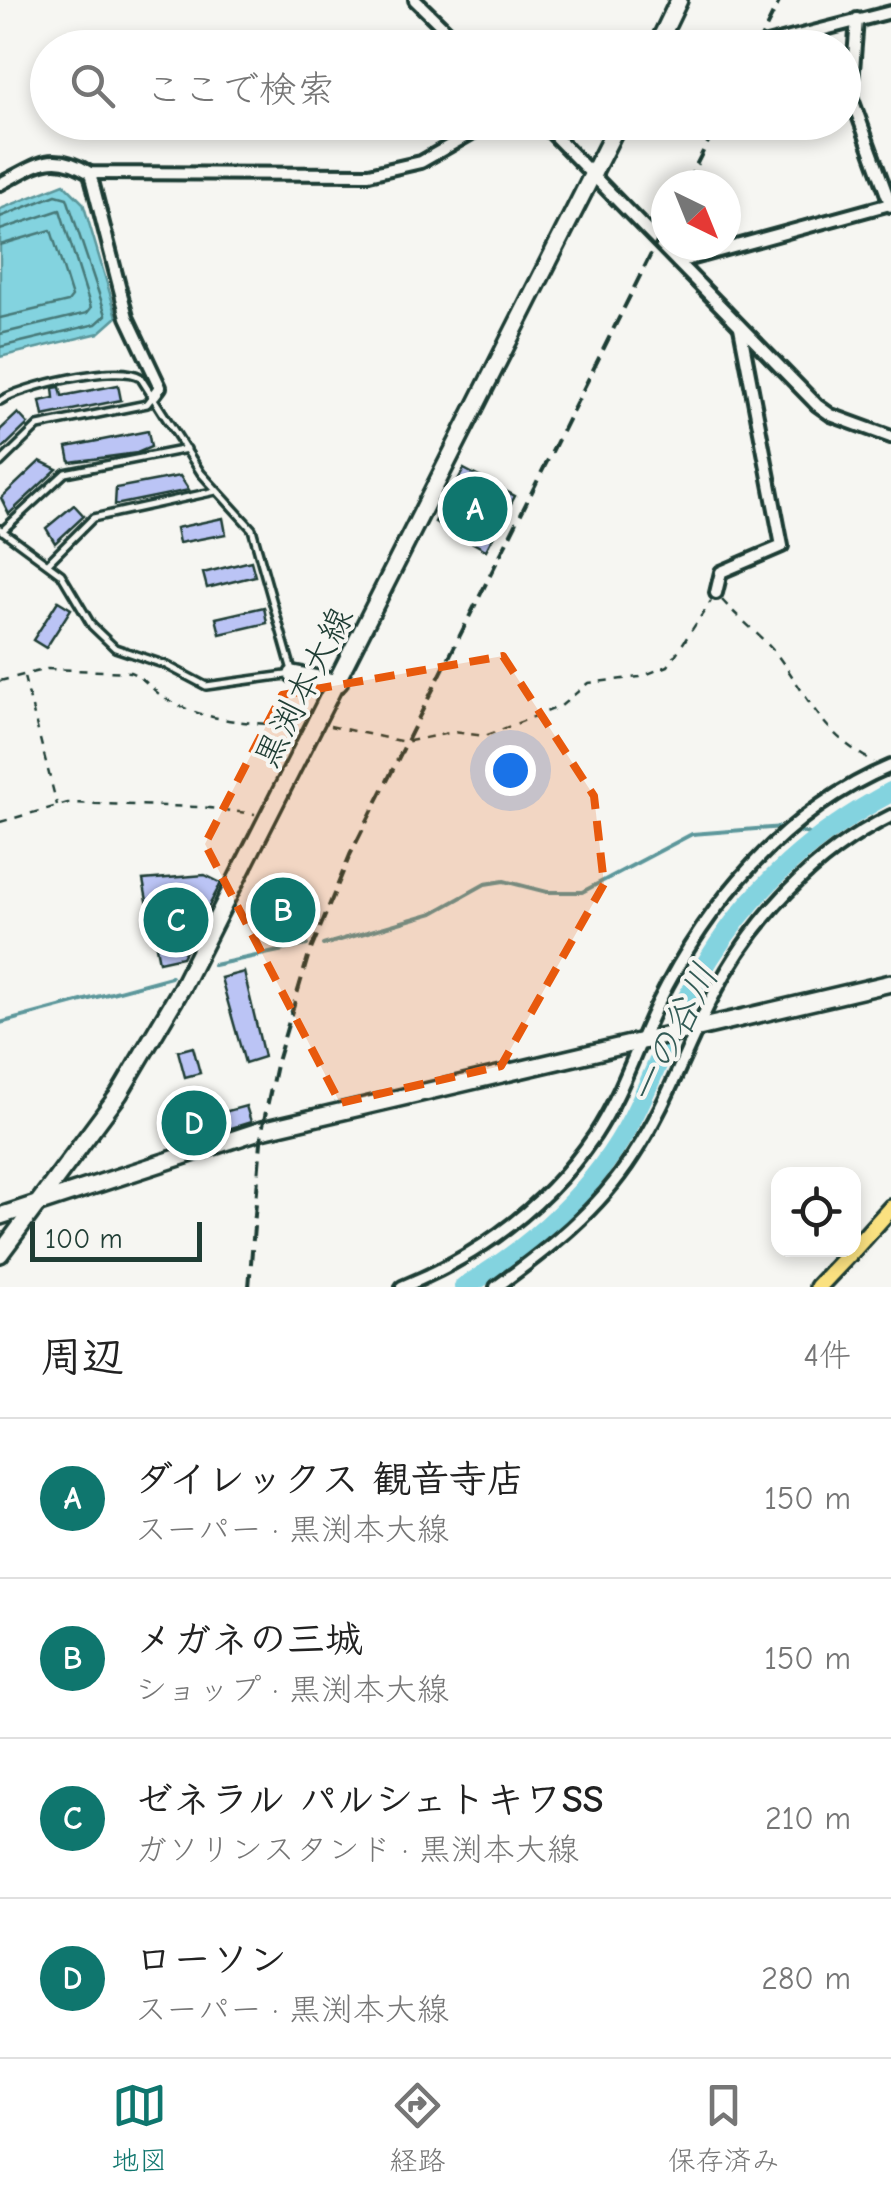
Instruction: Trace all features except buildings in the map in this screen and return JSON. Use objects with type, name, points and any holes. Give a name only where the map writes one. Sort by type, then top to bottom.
[{"type":"main road","points":[[665,30],[679,0]]},
{"type":"main road","name":"黒渕本大線","points":[[0,1254],[149,1044],[312,725],[338,683],[610,140]]},
{"type":"main road","points":[[293,674],[338,683]]},
{"type":"main road","points":[[0,1216],[262,1130],[891,983]]},
{"type":"main road","points":[[861,1240],[891,1208]]},
{"type":"main road","points":[[818,1287],[846,1257]]},
{"type":"street","points":[[415,0],[446,30]]},
{"type":"street","points":[[817,30],[891,12]]},
{"type":"street","points":[[856,30],[857,19]]},
{"type":"street","points":[[678,262],[891,205],[861,123]]},
{"type":"street","points":[[0,184],[47,160],[70,161],[90,174],[369,174],[421,162],[460,140]]},
{"type":"street","points":[[559,140],[831,415],[891,438]]},
{"type":"street","points":[[90,174],[127,317],[160,387],[154,395]]},
{"type":"street","points":[[716,593],[721,572],[782,546],[740,326]]},
{"type":"street","points":[[402,1287],[490,1242],[552,1190],[597,1132],[658,1002],[724,899],[799,819],[889,771]]},
{"type":"street","points":[[496,1287],[564,1236],[599,1201],[632,1158],[721,981],[774,906],[832,850],[891,816]]},
{"type":"lane","points":[[0,401],[24,390],[120,370],[140,376],[216,491],[252,529],[293,674],[206,686],[166,665],[116,648],[103,640],[72,588],[48,563],[1,530],[65,473],[186,449]]},
{"type":"lane","points":[[0,462],[38,426],[147,404],[154,395]]},
{"type":"lane","points":[[48,563],[93,518],[216,491]]},
{"type":"path","points":[[0,681],[47,669],[130,672],[142,676],[163,698],[211,717],[312,725],[406,742],[454,732],[485,736],[561,706],[588,682],[640,677],[668,666],[716,593],[778,658],[816,717],[852,750],[889,771]]},
{"type":"path","points":[[24,675],[57,806]]},
{"type":"path","points":[[0,822],[57,806],[201,806],[261,815]]},
{"type":"highlighted area","points":[[503,656],[594,796],[604,884],[501,1066],[340,1103],[205,844],[282,695]]},
{"type":"water","points":[[64,184],[83,203],[117,317],[99,333],[0,357],[0,209]]},
{"type":"waterway","name":"一の谷川","points":[[464,1287],[538,1234],[601,1168],[633,1117],[698,978],[746,907],[812,843],[891,792]]},
{"type":"waterway","points":[[323,945],[433,913],[485,884],[504,881],[547,892],[582,892],[692,834],[783,827],[816,836]]},
{"type":"waterway","points":[[214,965],[307,945]]},
{"type":"waterway","points":[[0,1023],[171,977]]},
{"type":"railway","points":[[765,30],[780,0]]},
{"type":"railway","points":[[694,170],[709,140]]},
{"type":"railway","points":[[249,1287],[262,1130],[276,1065],[308,957],[350,855],[651,254]]},
{"type":"place","name":"ダイレックス 観音寺店","points":[[475,509]]},
{"type":"place","name":"メガネの三城","points":[[283,910]]},
{"type":"place","name":"ゼネラル パルシェトキワSS","points":[[176,920]]},
{"type":"place","name":"ローソン","points":[[194,1123]]}]
